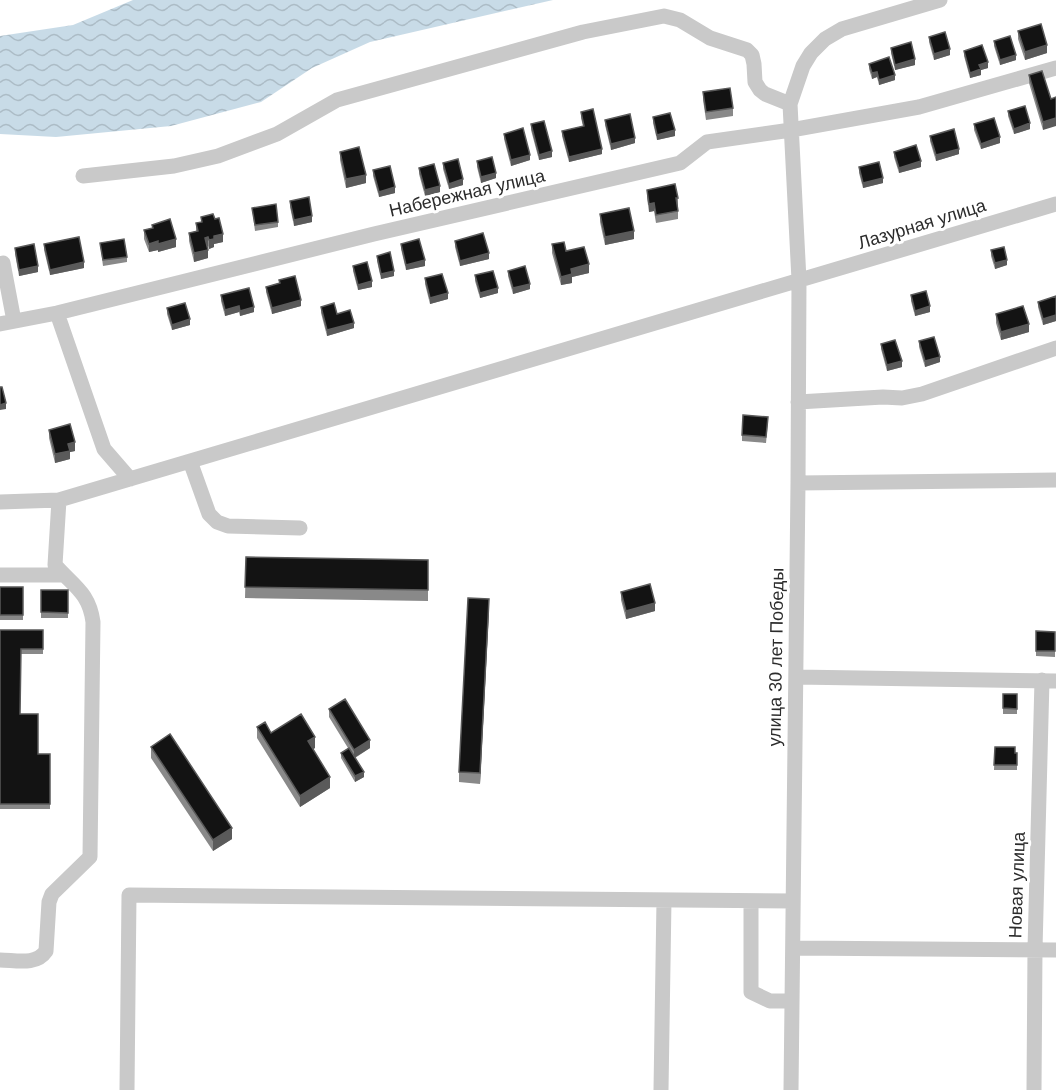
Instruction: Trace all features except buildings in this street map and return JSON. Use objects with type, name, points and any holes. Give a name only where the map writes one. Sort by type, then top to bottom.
[{"type":"street","points":[[799,280],[790,104],[803,66],[810,53],[825,39],[842,29],[940,0]]},
{"type":"street","points":[[83,176],[174,166],[218,156],[277,134],[337,100],[583,32],[664,16],[680,20],[710,38],[747,50],[752,55],[755,82],[760,90],[790,104]]},
{"type":"street","name":"Набережная улица","points":[[7,322],[57,313],[374,234],[680,163],[707,142],[791,130],[919,107],[1056,68]]},
{"type":"street","name":"Лазурная улица","points":[[0,502],[58,500],[1056,204]]},
{"type":"street","points":[[3,262],[7,322]]},
{"type":"street","name":"улица 30 лет Победы","points":[[791,1090],[799,280]]},
{"type":"street","points":[[57,313],[104,448],[130,478]]},
{"type":"street","points":[[798,402],[902,398],[922,394],[1056,348]]},
{"type":"street","points":[[190,461],[209,514],[217,522],[228,526],[300,528]]},
{"type":"street","points":[[798,483],[1056,480]]},
{"type":"street","points":[[0,960],[34,961],[42,956],[46,951],[49,902],[52,894],[90,857],[93,622],[92,611],[82,592],[55,565],[58,500]]},
{"type":"street","points":[[0,575],[64,575]]},
{"type":"street","points":[[796,677],[1049,680]]},
{"type":"street","name":"Новая улица","points":[[1034,1090],[1035,949],[1049,680]]},
{"type":"street","points":[[127,1090],[129,895],[793,901]]},
{"type":"street","points":[[661,1090],[664,900]]},
{"type":"street","points":[[751,901],[751,992],[770,1001],[792,1001]]},
{"type":"street","points":[[793,948],[1056,950]]},
{"type":"water","points":[[133,0],[553,0],[370,42],[312,68],[261,102],[171,126],[56,137],[0,134],[0,36],[73,25]]}]
